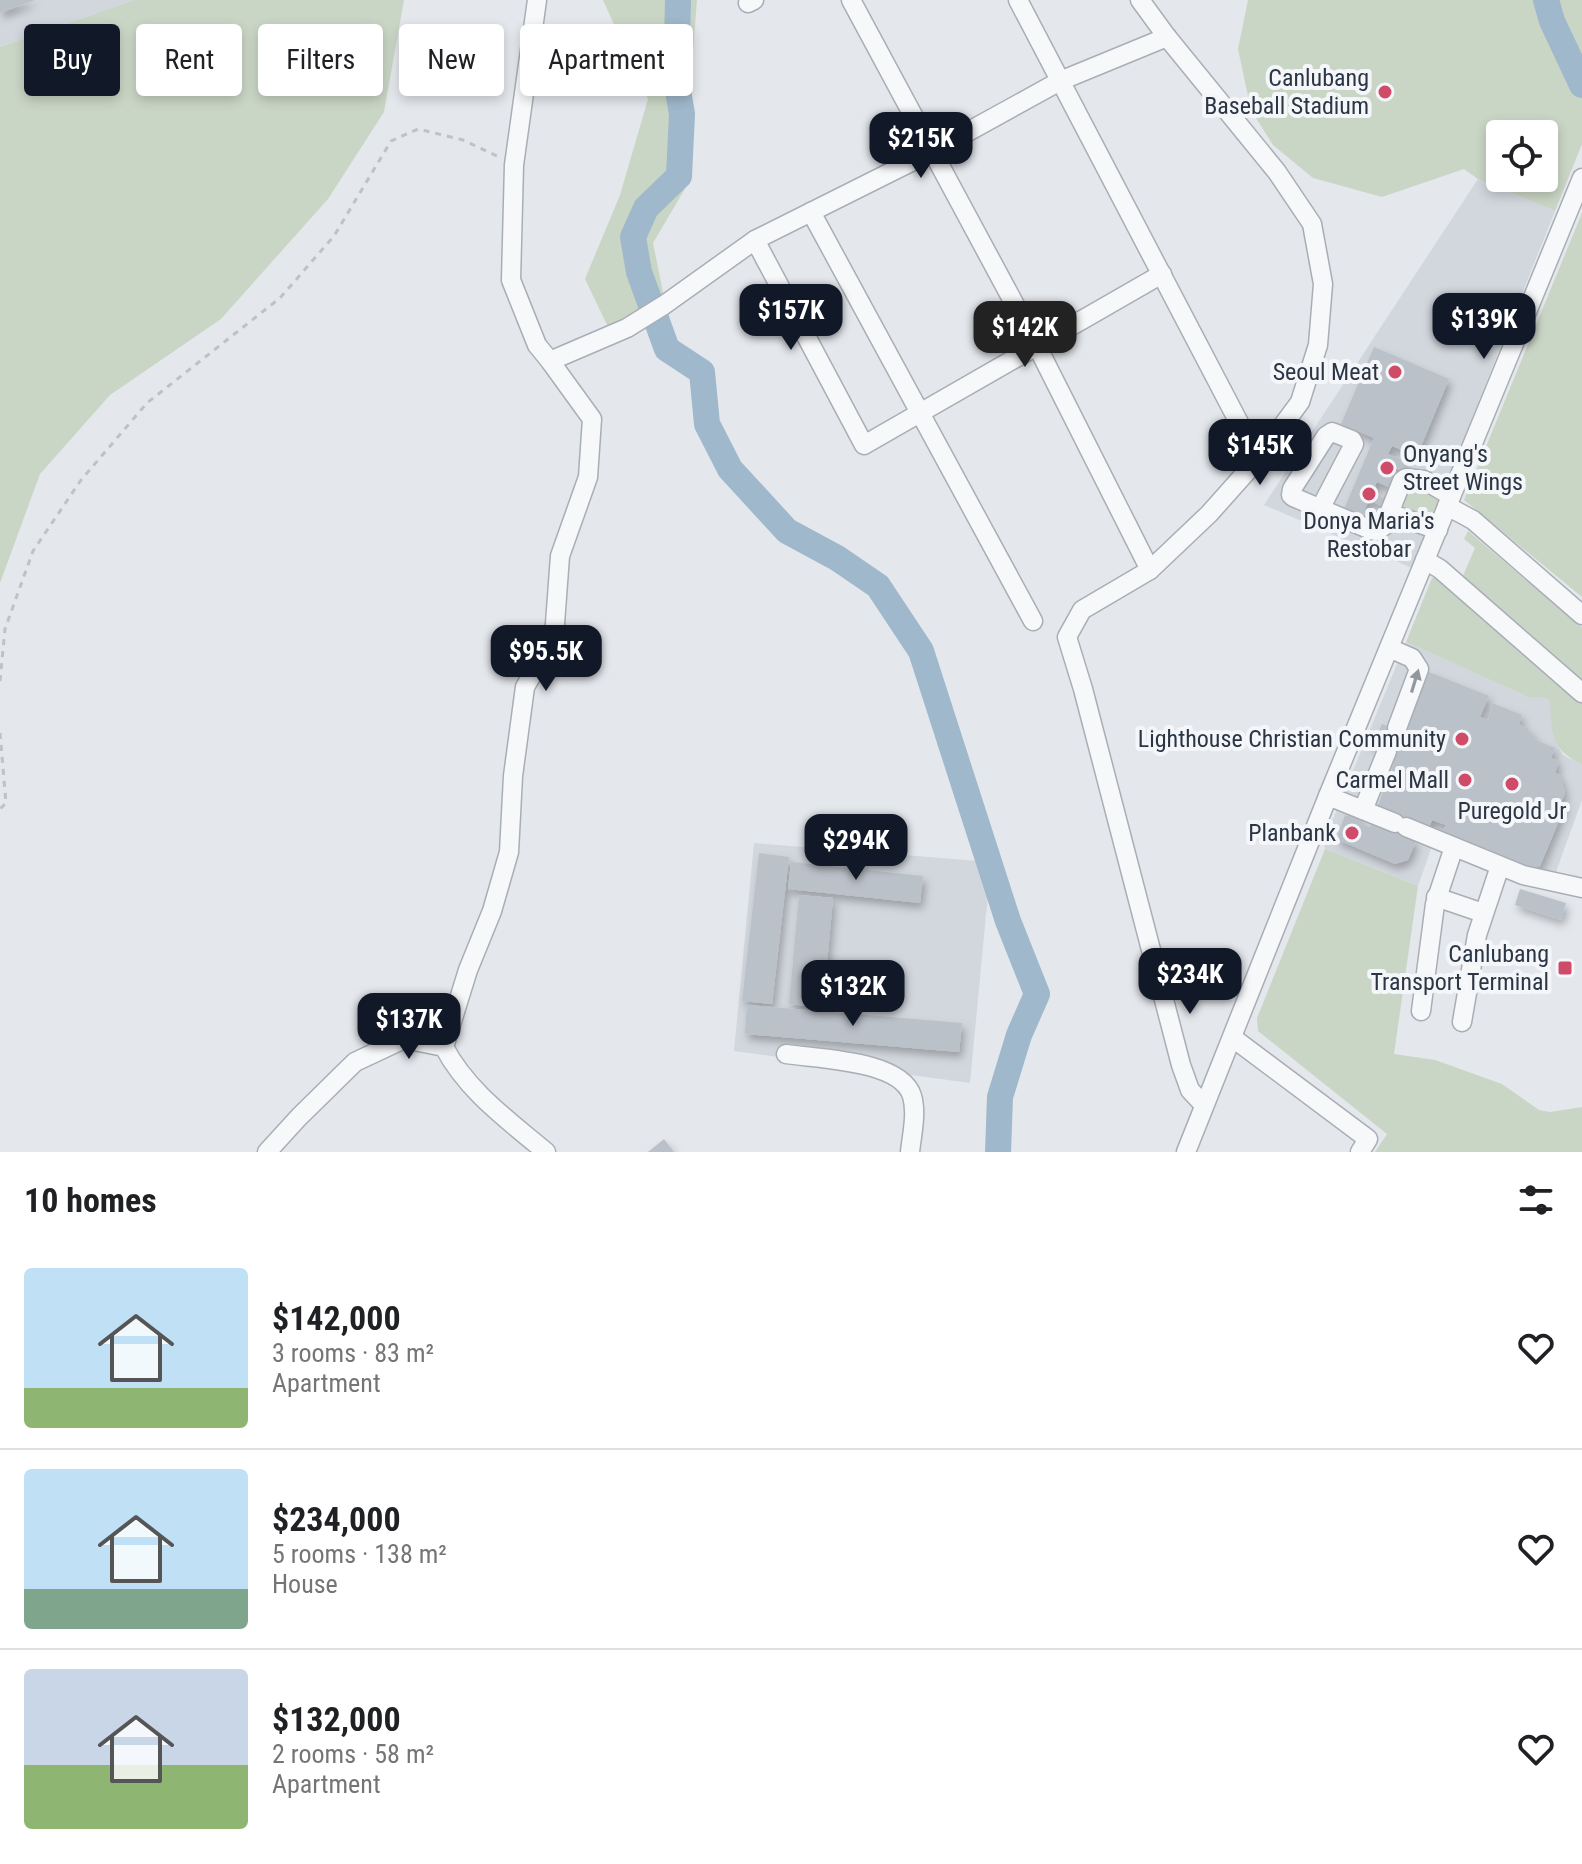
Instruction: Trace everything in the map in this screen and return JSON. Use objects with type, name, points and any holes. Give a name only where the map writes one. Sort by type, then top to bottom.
[{"type":"street","points":[[537,0],[514,165],[511,280],[537,345],[592,419],[588,477],[560,556],[554,637],[525,687],[513,776],[509,852],[492,911],[468,970],[444,1047],[457,1071],[546,1152]]},
{"type":"street","points":[[851,0],[1036,344],[1150,570]]},
{"type":"street","points":[[1018,0],[1258,459]]},
{"type":"street","points":[[1140,0],[1277,172],[1312,224],[1323,284],[1318,345],[1300,402],[1258,459],[1209,514],[1150,570],[1082,610],[1067,637],[1181,1065],[1190,1090],[1204,1105]]},
{"type":"street","points":[[550,361],[627,328],[755,240],[933,151],[1060,81],[1167,37]]},
{"type":"street","points":[[1186,1152],[1328,796],[1582,178]]},
{"type":"street","points":[[811,212],[1033,621]]},
{"type":"street","points":[[755,240],[864,445],[1162,274]]},
{"type":"street","points":[[1320,509],[1377,531],[1384,526],[1402,481],[1406,478],[1424,480],[1582,615]]},
{"type":"street","points":[[1389,513],[1438,530]]},
{"type":"street","points":[[1425,560],[1440,569],[1582,693]]},
{"type":"street","points":[[1389,648],[1412,658],[1419,669],[1397,728]]},
{"type":"street","points":[[1363,810],[1387,751]]},
{"type":"street","points":[[1328,796],[1500,866],[1547,882],[1582,888]]},
{"type":"street","points":[[1421,1011],[1436,897],[1454,847]]},
{"type":"street","points":[[1462,1022],[1483,913],[1500,866]]},
{"type":"street","points":[[1436,897],[1483,913]]},
{"type":"street","points":[[1233,1038],[1368,1139],[1360,1152]]},
{"type":"street","points":[[267,1152],[355,1062],[404,1039],[444,1047]]},
{"type":"street","points":[[786,1054],[872,1066],[898,1076],[911,1091],[914,1107],[910,1152]]},
{"type":"path","points":[[0,681],[5,629],[33,551],[81,480],[147,403],[280,298],[334,236],[391,141],[418,129],[463,140],[514,165]]},
{"type":"path","points":[[0,733],[6,803],[0,809]]},
{"type":"shaded area","points":[[0,0],[134,0],[66,24],[24,24],[24,39],[0,47]]},
{"type":"shaded area","points":[[1478,179],[1486,182],[1486,192],[1509,192],[1555,211],[1412,568],[1264,505]]},
{"type":"shaded area","name":"Carmel Mall","points":[[1406,642],[1528,697],[1543,697],[1551,701],[1557,744],[1563,755],[1582,765],[1582,800],[1549,891],[1515,881],[1432,846],[1418,886],[1325,849],[1324,841]]},
{"type":"shaded area","points":[[754,843],[991,862],[970,1083],[734,1051]]},
{"type":"green space","points":[[134,0],[404,0],[384,112],[328,199],[221,319],[110,395],[40,474],[0,583],[0,47],[24,39],[24,96],[120,96],[120,24],[66,24]]},
{"type":"green space","points":[[603,0],[697,0],[693,51],[693,24],[614,24]]},
{"type":"green space","name":"Canlubang Baseball Stadium","points":[[1248,0],[1582,0],[1582,144],[1555,211],[1509,192],[1558,192],[1558,120],[1486,120],[1486,182],[1464,169],[1382,197],[1313,178],[1273,145],[1251,110],[1238,49]]},
{"type":"green space","points":[[647,96],[691,96],[689,182],[653,243],[664,297],[609,329],[585,279],[620,195]]},
{"type":"green space","points":[[1582,213],[1582,597],[1464,500]]},
{"type":"green space","points":[[1412,485],[1434,493],[1438,500],[1430,519],[1402,508],[1402,493]]},
{"type":"green space","points":[[1468,531],[1582,627],[1582,682],[1462,578],[1475,548],[1464,539]]},
{"type":"green space","points":[[1432,578],[1582,703],[1582,765],[1558,746],[1551,723],[1550,701],[1543,697],[1528,697],[1406,642]]},
{"type":"green space","points":[[1325,849],[1418,886],[1394,1054],[1435,1060],[1502,1084],[1539,1110],[1550,1112],[1582,1107],[1582,1152],[1375,1152],[1387,1134],[1258,1031],[1257,1018]]},
{"type":"building","points":[[0,0],[35,0],[0,13]]},
{"type":"building","points":[[1374,347],[1449,379],[1417,456],[1392,446],[1388,454],[1406,461],[1402,471],[1392,467],[1390,473],[1381,472],[1398,480],[1394,489],[1377,482],[1372,493],[1389,500],[1386,508],[1369,500],[1364,511],[1380,518],[1378,525],[1342,514],[1374,438],[1341,424]]},
{"type":"building","name":"Carmel Mall","points":[[1429,672],[1489,696],[1480,717],[1488,720],[1492,703],[1522,715],[1519,724],[1527,728],[1536,740],[1555,748],[1551,758],[1559,761],[1555,773],[1560,775],[1565,793],[1561,802],[1566,804],[1540,866],[1534,868],[1505,857],[1504,860],[1464,844],[1465,840],[1443,831],[1446,825],[1432,820],[1428,830],[1406,824],[1402,835],[1416,841],[1408,860],[1395,864],[1336,839],[1345,815],[1349,813],[1361,817],[1359,823],[1370,827],[1397,754],[1368,742],[1371,735],[1376,738],[1382,724],[1405,733]]},
{"type":"building","points":[[759,853],[789,857],[772,1004],[742,1001]]},
{"type":"building","points":[[791,862],[923,876],[920,903],[788,889]]},
{"type":"building","points":[[1520,889],[1566,903],[1561,920],[1515,905]]},
{"type":"building","points":[[799,895],[833,898],[823,1008],[789,1004]]},
{"type":"building","points":[[747,1005],[962,1023],[959,1052],[745,1034]]},
{"type":"building","points":[[664,1139],[674,1152],[648,1152]]},
{"type":"waterway","points":[[678,0],[676,79],[682,114],[679,176],[646,208],[633,237],[639,272],[667,349],[702,372],[707,424],[730,469],[787,531],[837,558],[878,586],[921,651],[1008,921],[1037,994],[1019,1035],[1000,1097],[998,1152]]},
{"type":"waterway","points":[[1546,0],[1552,21],[1582,85]]},
{"type":"place","name":"Canlubang Baseball Stadium","points":[[1385,92]]},
{"type":"place","name":"Seoul Meat","points":[[1395,372]]},
{"type":"place","name":"Onyang's Street Wings","points":[[1387,468]]},
{"type":"place","name":"Donya Maria's Restobar","points":[[1369,494]]},
{"type":"place","name":"Lighthouse Christian Community","points":[[1462,739]]},
{"type":"place","name":"Carmel Mall","points":[[1465,780]]},
{"type":"place","name":"Puregold Jr","points":[[1512,784]]},
{"type":"place","name":"Planbank","points":[[1352,833]]},
{"type":"place","name":"Canlubang Transport Terminal","points":[[1565,968]]}]
